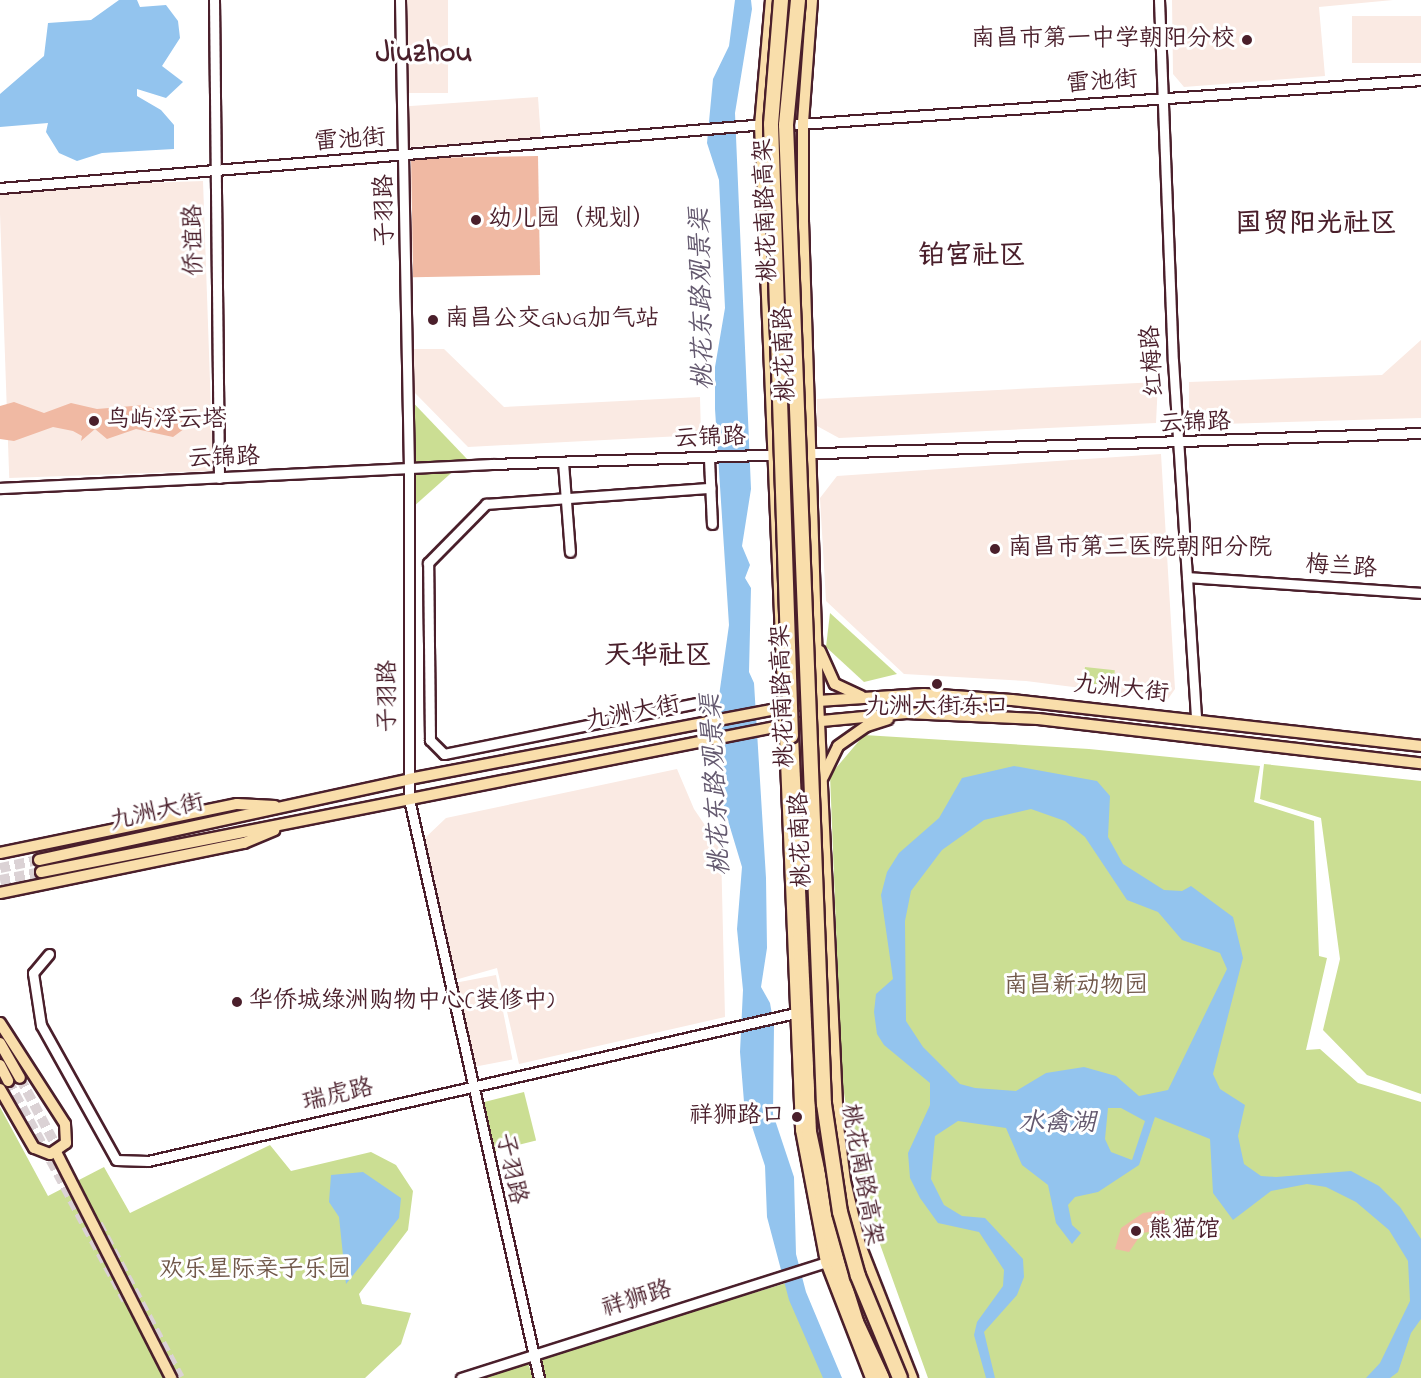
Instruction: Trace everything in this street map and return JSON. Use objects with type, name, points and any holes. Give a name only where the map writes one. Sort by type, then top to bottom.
[{"type":"highway","name":"桃花南路高架","points":[[781,0],[765,124],[809,1132],[836,1258],[856,1322],[882,1378]]},
{"type":"highway","name":"桃花南路高架","points":[[798,0],[786,125],[827,1144],[858,1276],[900,1378]]},
{"type":"main road","name":"桃花南路","points":[[771,0],[765,124],[765,457],[781,706],[801,1130],[825,1262],[871,1378]]},
{"type":"main road","name":"桃花南路","points":[[812,0],[802,123],[815,634],[831,1011],[844,1181],[860,1245],[912,1378]]},
{"type":"main road","points":[[815,634],[829,677],[846,691],[859,696],[924,694]]},
{"type":"main road","points":[[758,710],[772,697],[779,675]]},
{"type":"main road","name":"九洲大街","points":[[39,860],[409,779],[758,710],[818,701],[924,694],[1196,719],[1421,746]]},
{"type":"main road","points":[[821,783],[831,754],[843,742],[867,726],[906,713]]},
{"type":"main road","name":"九洲大街","points":[[41,872],[759,730],[819,721],[906,713],[1038,719],[1421,763]]},
{"type":"main road","points":[[0,853],[237,804],[290,806]]},
{"type":"main road","points":[[2,892],[244,843],[293,822]]},
{"type":"main road","points":[[0,1023],[65,1124],[66,1143],[56,1152]]},
{"type":"main road","points":[[0,1043],[20,1078]]},
{"type":"main road","points":[[0,1065],[4,1085],[34,1148],[56,1152]]},
{"type":"main road","points":[[56,1152],[171,1378]]},
{"type":"street","name":"侨谊路","points":[[214,0],[213,171],[219,478]]},
{"type":"street","name":"子羽路","points":[[400,0],[405,157],[409,471],[409,799],[531,1353],[539,1378]]},
{"type":"street","name":"红梅路","points":[[1159,0],[1161,99],[1196,719]]},
{"type":"street","name":"雷池街","points":[[786,125],[1421,80]]},
{"type":"street","name":"雷池街","points":[[0,188],[405,157],[765,124]]},
{"type":"street","name":"云锦路","points":[[0,488],[409,471],[563,462],[1180,444],[1421,433]]},
{"type":"street","points":[[711,458],[712,524]]},
{"type":"street","points":[[563,462],[570,552]]},
{"type":"street","points":[[697,703],[444,754],[430,740],[428,563],[486,504],[710,488]]},
{"type":"street","name":"梅兰路","points":[[1187,578],[1421,592]]},
{"type":"street","points":[[393,783],[409,759]]},
{"type":"street","name":"瑞虎路","points":[[49,954],[33,973],[41,1025],[116,1160],[148,1161],[472,1084],[795,1013]]},
{"type":"street","name":"祥狮路","points":[[461,1378],[531,1353],[825,1262]]},
{"type":"shaded area","points":[[401,0],[448,0],[448,93],[401,93]]},
{"type":"shaded area","name":"南昌市第一中学朝阳分校","points":[[1172,0],[1393,0],[1319,7],[1325,76],[1184,87],[1173,74]]},
{"type":"shaded area","points":[[1352,16],[1421,16],[1421,63],[1352,63]]},
{"type":"shaded area","points":[[538,97],[541,138],[410,147],[407,106]]},
{"type":"shaded area","points":[[203,181],[213,471],[9,478],[0,188]]},
{"type":"shaded area","points":[[1421,340],[1421,418],[1189,425],[1189,382],[1382,375]]},
{"type":"shaded area","points":[[414,349],[444,349],[504,407],[700,397],[701,435],[468,447],[414,392]]},
{"type":"shaded area","points":[[1158,382],[1156,423],[839,438],[817,426],[817,399]]},
{"type":"shaded area","name":"南昌市第三医院朝阳分院","points":[[1161,454],[1175,689],[1168,699],[1026,681],[904,674],[826,601],[820,498],[837,476]]},
{"type":"shaded area","points":[[677,769],[694,809],[721,849],[725,1017],[519,1064],[497,968],[455,980],[425,838],[446,818]]},
{"type":"shaded area","points":[[496,975],[512,1059],[472,1067],[456,983]]},
{"type":"green space","points":[[403,392],[467,459],[404,515]]},
{"type":"green space","points":[[830,613],[897,674],[864,682],[826,647]]},
{"type":"green space","points":[[1085,667],[1115,670],[1113,686],[1083,683]]},
{"type":"green space","name":"南昌新动物园","points":[[864,735],[1089,749],[1260,766],[1254,802],[1314,821],[1319,956],[1327,958],[1306,1050],[1320,1049],[1358,1083],[1421,1102],[1421,1378],[928,1378],[858,1183],[842,1080],[830,775]]},
{"type":"green space","points":[[1264,764],[1421,781],[1421,1094],[1367,1075],[1323,1030],[1340,959],[1321,818],[1260,799]]},
{"type":"green space","points":[[524,1092],[536,1141],[491,1152],[479,1103]]},
{"type":"green space","name":"欢乐星际亲子乐园","points":[[0,1107],[48,1196],[104,1167],[130,1213],[270,1145],[291,1171],[371,1152],[396,1165],[413,1191],[408,1230],[359,1294],[362,1304],[411,1313],[401,1344],[365,1378],[0,1378]]},
{"type":"green space","points":[[790,1282],[830,1378],[544,1378],[538,1357]]},
{"type":"green space","points":[[527,1360],[533,1378],[478,1378]]},
{"type":"water","points":[[119,0],[137,0],[140,7],[166,5],[178,21],[180,38],[162,66],[183,82],[166,98],[137,89],[137,96],[161,110],[174,125],[174,149],[102,153],[77,161],[59,153],[46,132],[48,123],[0,127],[0,94],[44,56],[48,23],[91,20]]},
{"type":"water","points":[[735,0],[751,0],[752,9],[735,113],[751,489],[742,546],[750,565],[745,578],[751,588],[749,672],[754,683],[766,878],[767,948],[761,987],[770,1003],[774,1026],[773,1114],[794,1177],[796,1254],[806,1292],[842,1378],[823,1378],[789,1300],[767,1217],[765,1166],[744,1102],[740,1052],[743,990],[737,929],[742,867],[723,804],[719,696],[729,625],[715,409],[715,367],[725,308],[719,180],[707,143],[713,79],[729,46]]},
{"type":"water","name":"水禽湖","points":[[1014,766],[1097,781],[1110,796],[1108,837],[1123,864],[1164,890],[1182,891],[1191,886],[1233,917],[1243,958],[1213,1074],[1220,1089],[1245,1105],[1238,1136],[1244,1164],[1261,1176],[1276,1177],[1351,1171],[1379,1186],[1400,1207],[1421,1239],[1421,1319],[1411,1333],[1398,1372],[1390,1378],[1366,1378],[1380,1363],[1410,1301],[1408,1261],[1389,1230],[1356,1202],[1326,1187],[1307,1184],[1271,1191],[1233,1220],[1213,1193],[1210,1139],[1155,1117],[1139,1165],[1098,1192],[1075,1197],[1068,1205],[1072,1225],[1081,1233],[1072,1244],[1056,1223],[1048,1185],[1022,1165],[1006,1128],[958,1121],[935,1136],[931,1179],[944,1205],[962,1216],[985,1218],[1023,1259],[1024,1277],[1017,1295],[984,1332],[995,1378],[986,1378],[974,1335],[977,1322],[1003,1286],[1004,1270],[979,1232],[938,1223],[920,1198],[910,1178],[908,1153],[930,1105],[930,1083],[884,1045],[877,1034],[874,1012],[876,994],[893,979],[881,895],[887,872],[899,853],[939,818],[962,778]],"holes":[[[1031,809],[1065,821],[1085,837],[1127,900],[1158,912],[1182,940],[1220,953],[1227,969],[1168,1090],[1139,1096],[1116,1076],[1084,1067],[1046,1073],[1016,1091],[975,1088],[960,1084],[923,1047],[906,1021],[905,921],[911,891],[942,850],[984,820]],[[1108,1108],[1121,1108],[1145,1121],[1132,1160],[1111,1152],[1105,1139]]]},
{"type":"water","points":[[363,1172],[401,1198],[399,1218],[346,1284],[339,1217],[329,1202],[331,1175]]},
{"type":"building","name":"幼儿园（规划）","points":[[538,156],[540,275],[413,277],[411,158]]},
{"type":"building","name":"鸟屿浮云塔","points":[[14,402],[44,413],[71,403],[97,409],[144,405],[164,412],[175,407],[187,417],[188,426],[173,437],[136,429],[107,439],[95,429],[81,441],[82,436],[73,431],[53,427],[14,441],[0,439],[0,406]]},
{"type":"building","name":"熊猫馆","points":[[1165,1210],[1163,1230],[1142,1233],[1129,1252],[1115,1249],[1121,1228],[1143,1213]]},
{"type":"tunnel","points":[[0,868],[39,860]]},
{"type":"tunnel","points":[[0,880],[41,872]]},
{"type":"tunnel","points":[[20,1078],[61,1155]]},
{"type":"tunnel","points":[[8,1081],[126,1300]]},
{"type":"tunnel","points":[[98,1224],[180,1378]]},
{"type":"place","name":"南昌市第一中学朝阳分校","points":[[1247,40]]},
{"type":"place","name":"幼儿园（规划）","points":[[476,220]]},
{"type":"place","name":"南昌公交GNG加气站","points":[[433,320]]},
{"type":"place","name":"鸟屿浮云塔","points":[[94,421]]},
{"type":"place","name":"南昌市第三医院朝阳分院","points":[[995,549]]},
{"type":"place","name":"九洲大街东口","points":[[937,684]]},
{"type":"place","name":"华侨城绿洲购物中心(装修中)","points":[[237,1002]]},
{"type":"place","name":"祥狮路口","points":[[797,1117]]},
{"type":"place","name":"熊猫馆","points":[[1136,1231]]},
{"type":"district","name":"Jiuzhou","points":[[424,54]]},
{"type":"district","name":"国贸阳光社区","points":[[1316,225]]},
{"type":"district","name":"铂宫社区","points":[[972,257]]},
{"type":"district","name":"天华社区","points":[[658,657]]},
{"type":"water label","name":"桃花东路观景渠","points":[[704,299]]},
{"type":"water label","name":"桃花东路观景渠","points":[[718,785]]}]
